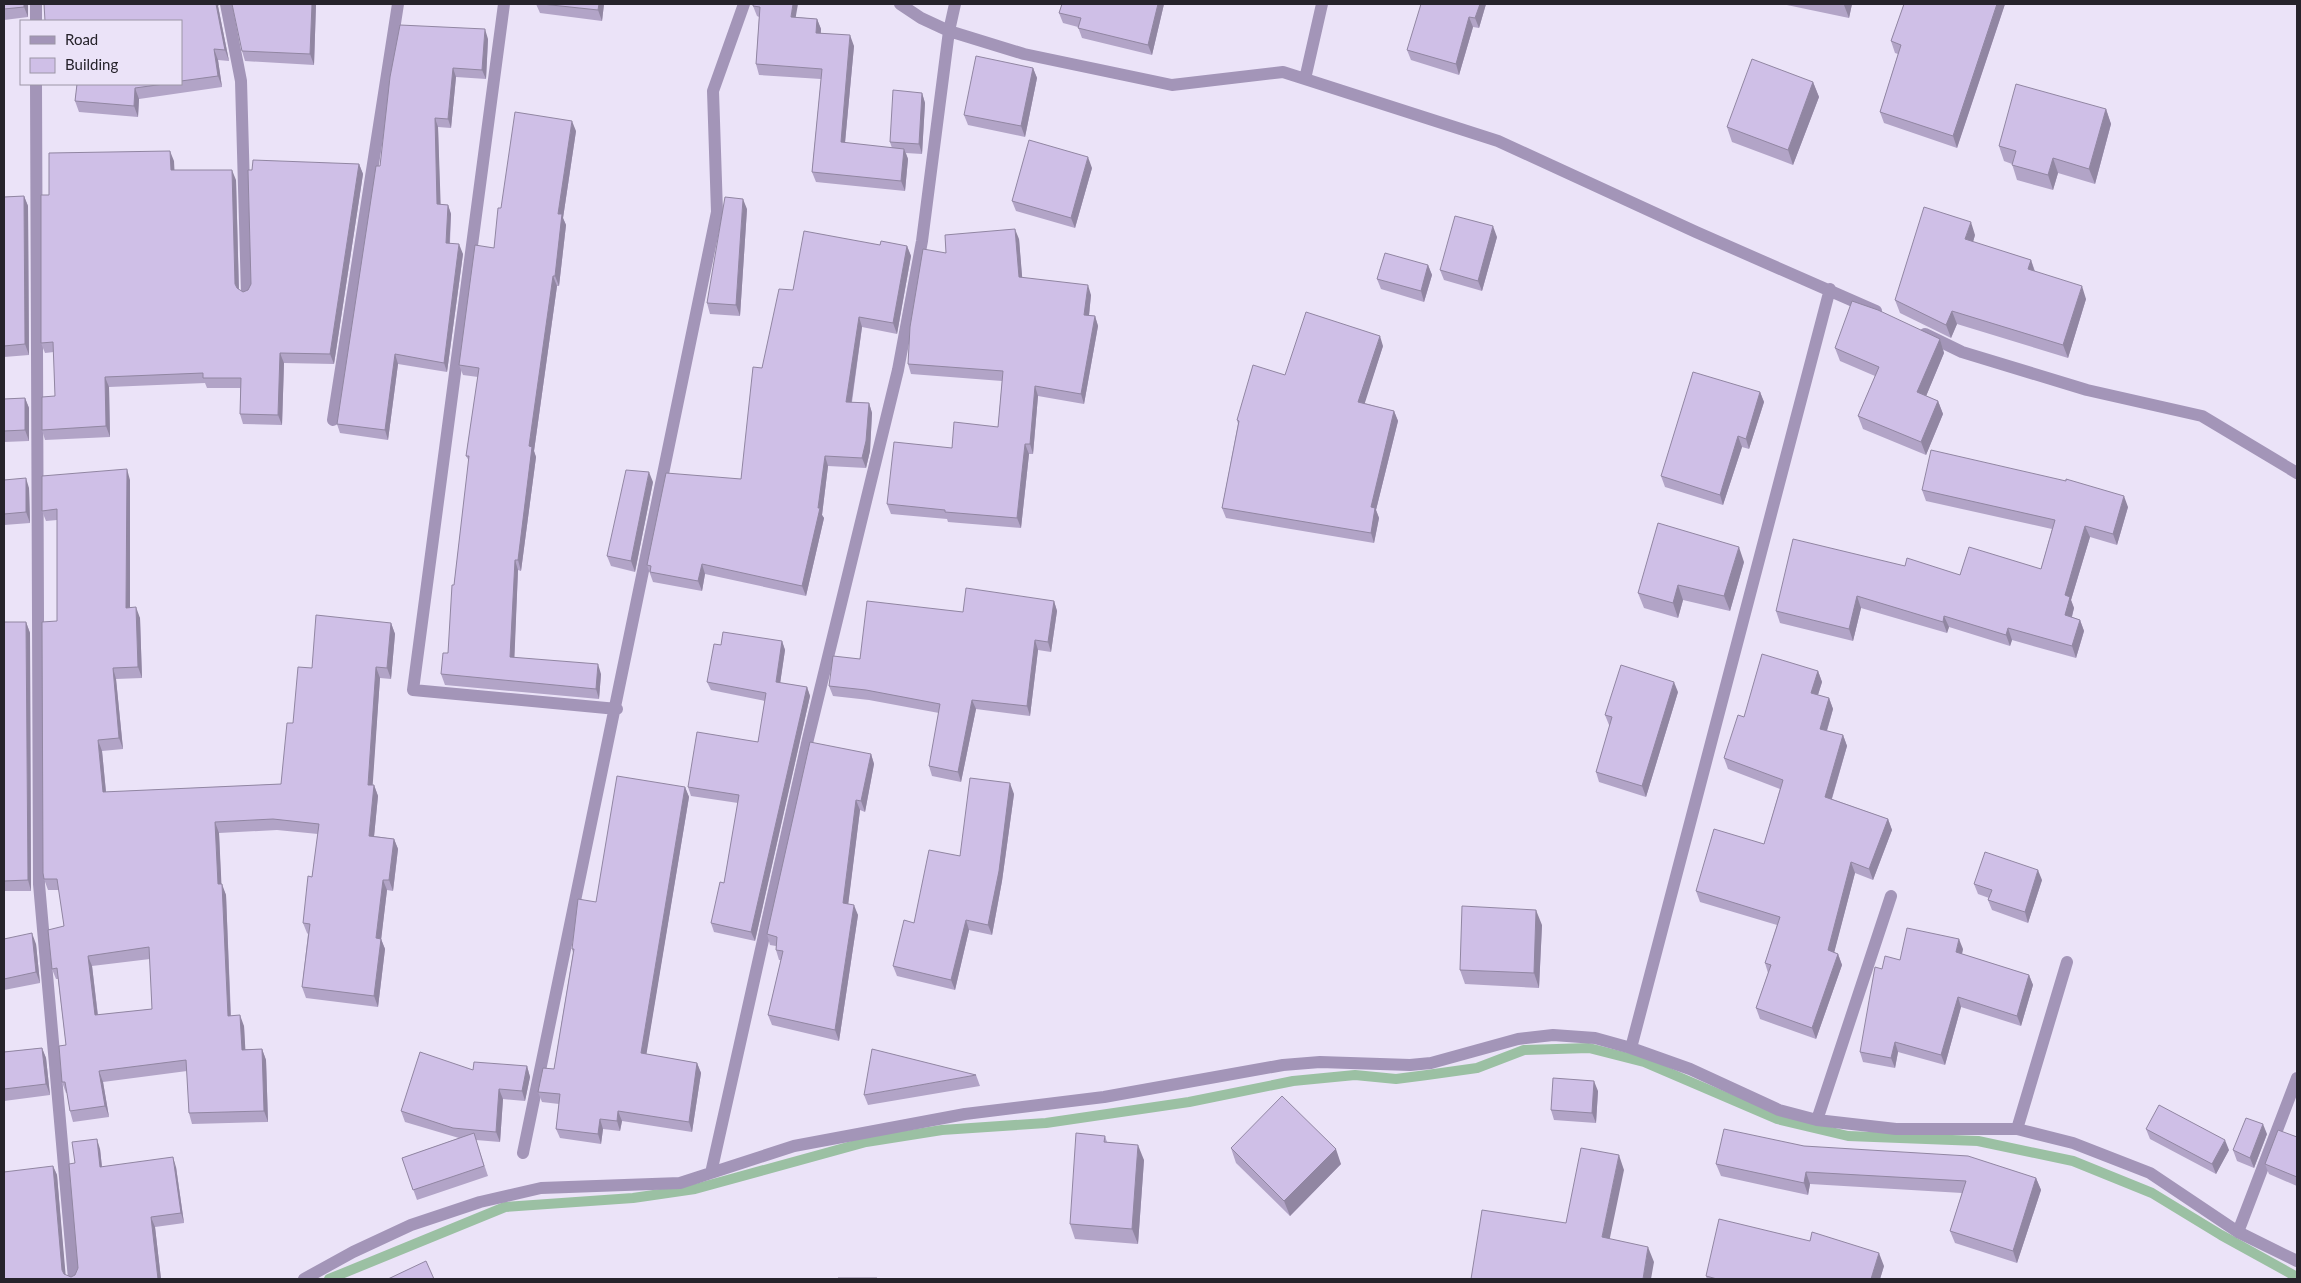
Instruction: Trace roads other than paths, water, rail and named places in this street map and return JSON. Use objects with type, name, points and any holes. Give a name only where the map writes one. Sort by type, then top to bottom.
[{"type":"street","points":[[36,4],[36,20]]},
{"type":"street","points":[[226,4],[241,80],[247,294]]},
{"type":"street","points":[[333,420],[398,4]]},
{"type":"street","points":[[504,4],[413,690],[617,709]]},
{"type":"street","points":[[523,1153],[617,709],[717,212],[713,91],[744,4]]},
{"type":"street","points":[[900,4],[921,18],[949,31],[1024,54],[1172,85],[1283,72],[1498,141],[1696,232],[1830,289],[1892,318]]},
{"type":"street","points":[[712,1173],[808,739],[898,370],[922,241],[949,31],[955,4]]},
{"type":"street","points":[[1305,79],[1322,4]]},
{"type":"street","points":[[36,85],[39,884],[74,1279]]},
{"type":"street","points":[[1631,1048],[1830,289]]},
{"type":"street","points":[[1909,327],[1962,352],[2087,390],[2202,416],[2297,473]]},
{"type":"street","points":[[1817,1120],[1891,896]]},
{"type":"street","points":[[2017,1129],[2067,962]]},
{"type":"street","points":[[304,1279],[353,1252],[411,1225],[480,1202],[541,1188],[680,1183],[794,1146],[965,1114],[1104,1097],[1283,1065],[1320,1062],[1410,1065],[1431,1063],[1518,1039],[1553,1035],[1595,1038],[1631,1048],[1690,1069],[1779,1110],[1817,1120],[1896,1129],[2017,1129],[2073,1143],[2150,1173],[2238,1232],[2297,1261]]},
{"type":"street","points":[[2238,1232],[2297,1078]]},
{"type":"waterway","points":[[329,1279],[505,1207],[633,1198],[695,1189],[866,1142],[942,1130],[1046,1123],[1189,1102],[1293,1081],[1355,1075],[1396,1079],[1477,1068],[1524,1050],[1589,1048],[1644,1062],[1777,1119],[1848,1136],[1978,1141],[2073,1161],[2152,1193],[2221,1235],[2297,1277]]}]
